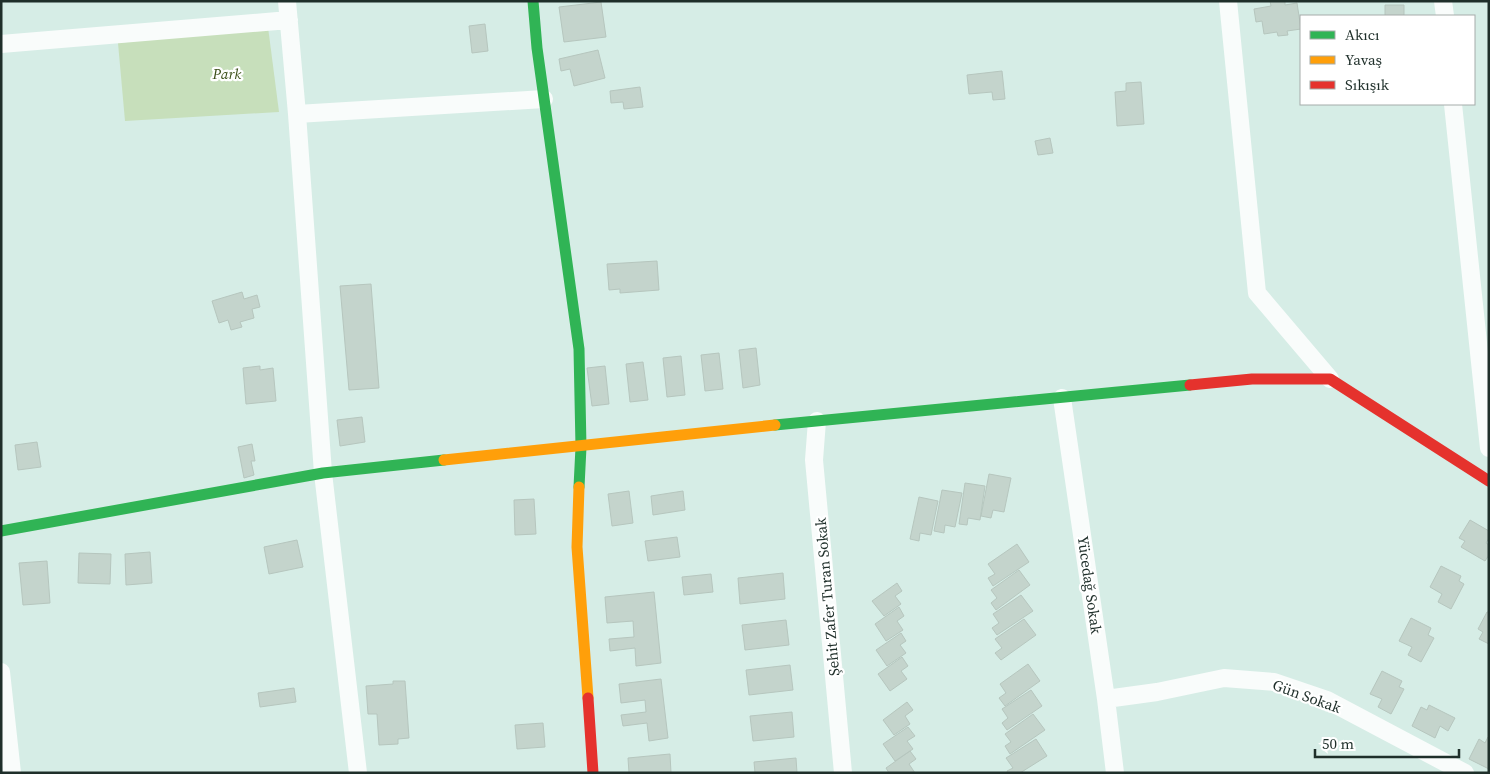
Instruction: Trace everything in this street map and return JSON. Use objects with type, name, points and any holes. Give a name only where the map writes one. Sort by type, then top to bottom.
[{"type":"street","points":[[287,1],[323,473],[358,773]]},
{"type":"street","points":[[533,1],[544,99],[579,349],[581,447],[577,547],[593,773]]},
{"type":"street","points":[[1228,1],[1257,293],[1330,379],[1489,481]]},
{"type":"street","points":[[1443,1],[1444,15]]},
{"type":"street","points":[[1,44],[289,20]]},
{"type":"street","points":[[297,114],[544,99]]},
{"type":"street","points":[[1453,105],[1489,448]]},
{"type":"street","points":[[1,531],[323,473],[1252,379],[1330,379]]},
{"type":"street","name":"Yücedağ Sokak","points":[[1062,398],[1115,773]]},
{"type":"street","name":"Şehit Zafer Turan Sokak","points":[[817,422],[814,460],[843,773]]},
{"type":"street","points":[[1,672],[12,773]]},
{"type":"street","name":"Gün Sokak","points":[[1106,699],[1157,692],[1224,678],[1274,682],[1328,700],[1465,773]]},
{"type":"green space","name":"Park","points":[[268,27],[279,112],[125,121],[118,43]]},
{"type":"building","points":[[1270,1],[1285,1],[1285,5],[1297,3],[1300,29],[1287,31],[1288,35],[1278,36],[1277,32],[1264,34],[1262,21],[1256,22],[1254,9],[1271,6]]},
{"type":"building","points":[[601,2],[606,37],[564,42],[559,7]]},
{"type":"building","points":[[1385,5],[1404,5],[1404,15],[1385,15]]},
{"type":"building","points":[[485,24],[488,51],[472,53],[469,26]]},
{"type":"building","points":[[598,50],[605,78],[574,86],[570,69],[561,71],[559,59]]},
{"type":"building","points":[[1002,71],[1005,99],[993,100],[992,92],[969,94],[967,75]]},
{"type":"building","points":[[1141,82],[1144,124],[1117,126],[1115,92],[1126,91],[1126,83]]},
{"type":"building","points":[[640,87],[643,107],[624,109],[623,102],[611,103],[610,91]]},
{"type":"building","points":[[1050,138],[1053,153],[1038,155],[1035,141]]},
{"type":"building","points":[[657,261],[659,290],[620,293],[620,289],[609,290],[607,264]]},
{"type":"building","points":[[371,284],[379,388],[349,390],[340,286]]},
{"type":"building","points":[[242,292],[244,299],[257,295],[260,307],[252,309],[254,318],[240,322],[242,327],[231,330],[228,320],[219,323],[212,301]]},
{"type":"building","points":[[756,348],[760,385],[743,388],[739,350]]},
{"type":"building","points":[[719,353],[723,389],[705,391],[701,355]]},
{"type":"building","points":[[681,356],[685,395],[667,397],[663,358]]},
{"type":"building","points":[[643,362],[648,400],[630,402],[626,364]]},
{"type":"building","points":[[260,366],[260,370],[273,368],[276,401],[246,404],[243,368]]},
{"type":"building","points":[[605,366],[609,404],[592,406],[587,368]]},
{"type":"building","points":[[362,417],[365,442],[340,446],[337,420]]},
{"type":"building","points":[[37,442],[41,467],[18,470],[15,445]]},
{"type":"building","points":[[252,444],[255,461],[251,461],[254,475],[244,478],[238,447]]},
{"type":"building","points":[[989,474],[1011,478],[1004,512],[993,510],[991,518],[981,516]]},
{"type":"building","points":[[965,483],[985,486],[980,520],[968,518],[967,525],[959,524]]},
{"type":"building","points":[[942,490],[962,493],[955,527],[945,525],[944,533],[934,531]]},
{"type":"building","points":[[629,491],[633,523],[612,526],[608,494]]},
{"type":"building","points":[[683,491],[685,510],[653,515],[651,496]]},
{"type":"building","points":[[919,497],[938,501],[931,535],[920,533],[919,541],[910,539]]},
{"type":"building","points":[[534,499],[536,534],[515,535],[514,500]]},
{"type":"building","points":[[1470,520],[1489,531],[1489,538],[1486,543],[1489,545],[1489,555],[1485,561],[1461,547],[1465,541],[1459,538]]},
{"type":"building","points":[[677,537],[680,557],[648,561],[645,541]]},
{"type":"building","points":[[297,540],[303,567],[269,574],[264,547]]},
{"type":"building","points":[[1017,544],[1029,562],[993,586],[988,578],[995,574],[988,564]]},
{"type":"building","points":[[150,552],[152,583],[126,585],[125,554]]},
{"type":"building","points":[[79,553],[111,554],[110,584],[78,583]]},
{"type":"building","points":[[47,561],[50,603],[23,605],[19,563]]},
{"type":"building","points":[[1441,566],[1461,576],[1459,581],[1464,584],[1451,609],[1438,602],[1442,594],[1430,587]]},
{"type":"building","points":[[1019,570],[1030,585],[996,610],[991,603],[997,598],[991,590]]},
{"type":"building","points":[[783,573],[785,599],[740,604],[738,578]]},
{"type":"building","points":[[711,574],[713,592],[684,595],[682,577]]},
{"type":"building","points":[[897,583],[902,591],[895,596],[901,604],[884,616],[872,601]]},
{"type":"building","points":[[654,592],[661,663],[636,666],[635,648],[610,651],[609,639],[634,637],[633,621],[607,623],[605,597]]},
{"type":"building","points":[[1021,595],[1033,611],[997,635],[992,628],[999,623],[993,614]]},
{"type":"building","points":[[899,607],[904,616],[897,621],[903,630],[886,641],[875,624]]},
{"type":"building","points":[[1487,612],[1489,612],[1489,644],[1479,639],[1483,632],[1478,629]]},
{"type":"building","points":[[1411,618],[1431,628],[1428,635],[1434,638],[1421,662],[1408,655],[1412,647],[1399,641]]},
{"type":"building","points":[[1024,619],[1036,635],[1001,660],[995,653],[1002,648],[995,639]]},
{"type":"building","points":[[786,620],[789,645],[745,650],[742,625]]},
{"type":"building","points":[[901,633],[906,641],[900,645],[906,653],[887,666],[876,650]]},
{"type":"building","points":[[902,657],[908,666],[901,671],[907,679],[890,691],[878,674]]},
{"type":"building","points":[[1028,664],[1040,681],[1005,706],[999,698],[1006,693],[1000,684]]},
{"type":"building","points":[[790,665],[793,690],[749,695],[746,670]]},
{"type":"building","points":[[1382,671],[1402,681],[1399,687],[1404,689],[1391,714],[1378,707],[1382,699],[1370,694]]},
{"type":"building","points":[[661,679],[668,738],[649,741],[647,723],[623,726],[621,715],[646,712],[645,700],[621,703],[619,684]]},
{"type":"building","points":[[393,681],[405,681],[409,738],[398,739],[398,744],[379,745],[377,714],[368,714],[366,686],[393,684]]},
{"type":"building","points":[[294,688],[296,702],[260,707],[258,693]]},
{"type":"building","points":[[1031,690],[1042,706],[1007,730],[1002,723],[1008,718],[1002,709]]},
{"type":"building","points":[[907,702],[913,710],[905,716],[910,724],[894,735],[883,720]]},
{"type":"building","points":[[1429,705],[1455,718],[1448,731],[1440,726],[1435,738],[1412,726],[1421,707],[1427,710]]},
{"type":"building","points":[[792,712],[794,737],[753,741],[750,716]]},
{"type":"building","points":[[1033,714],[1045,730],[1010,754],[1005,746],[1011,742],[1005,734]]},
{"type":"building","points":[[543,723],[545,747],[517,749],[515,725]]},
{"type":"building","points":[[908,727],[915,736],[907,741],[913,749],[895,761],[883,744]]},
{"type":"building","points":[[1488,737],[1489,769],[1469,759],[1479,739],[1485,743]]},
{"type":"building","points":[[1036,739],[1047,756],[1020,773],[1008,773],[1007,771],[1013,768],[1006,758]]},
{"type":"building","points":[[910,751],[916,759],[909,764],[915,773],[889,773],[886,768]]},
{"type":"building","points":[[670,754],[671,773],[629,773],[628,758]]},
{"type":"building","points":[[796,758],[797,773],[755,773],[754,762]]},
{"type":"traffic: fast","points":[[533,1],[537,48],[579,349],[581,447],[579,487]]},
{"type":"traffic: fast","points":[[775,425],[1190,385]]},
{"type":"traffic: fast","points":[[1,531],[323,473],[444,460]]},
{"type":"traffic: slow","points":[[444,460],[775,425]]},
{"type":"traffic: slow","points":[[579,487],[577,547],[588,698]]},
{"type":"traffic: jam","points":[[1190,385],[1252,379],[1330,379],[1489,481]]},
{"type":"traffic: jam","points":[[588,698],[593,773]]}]
